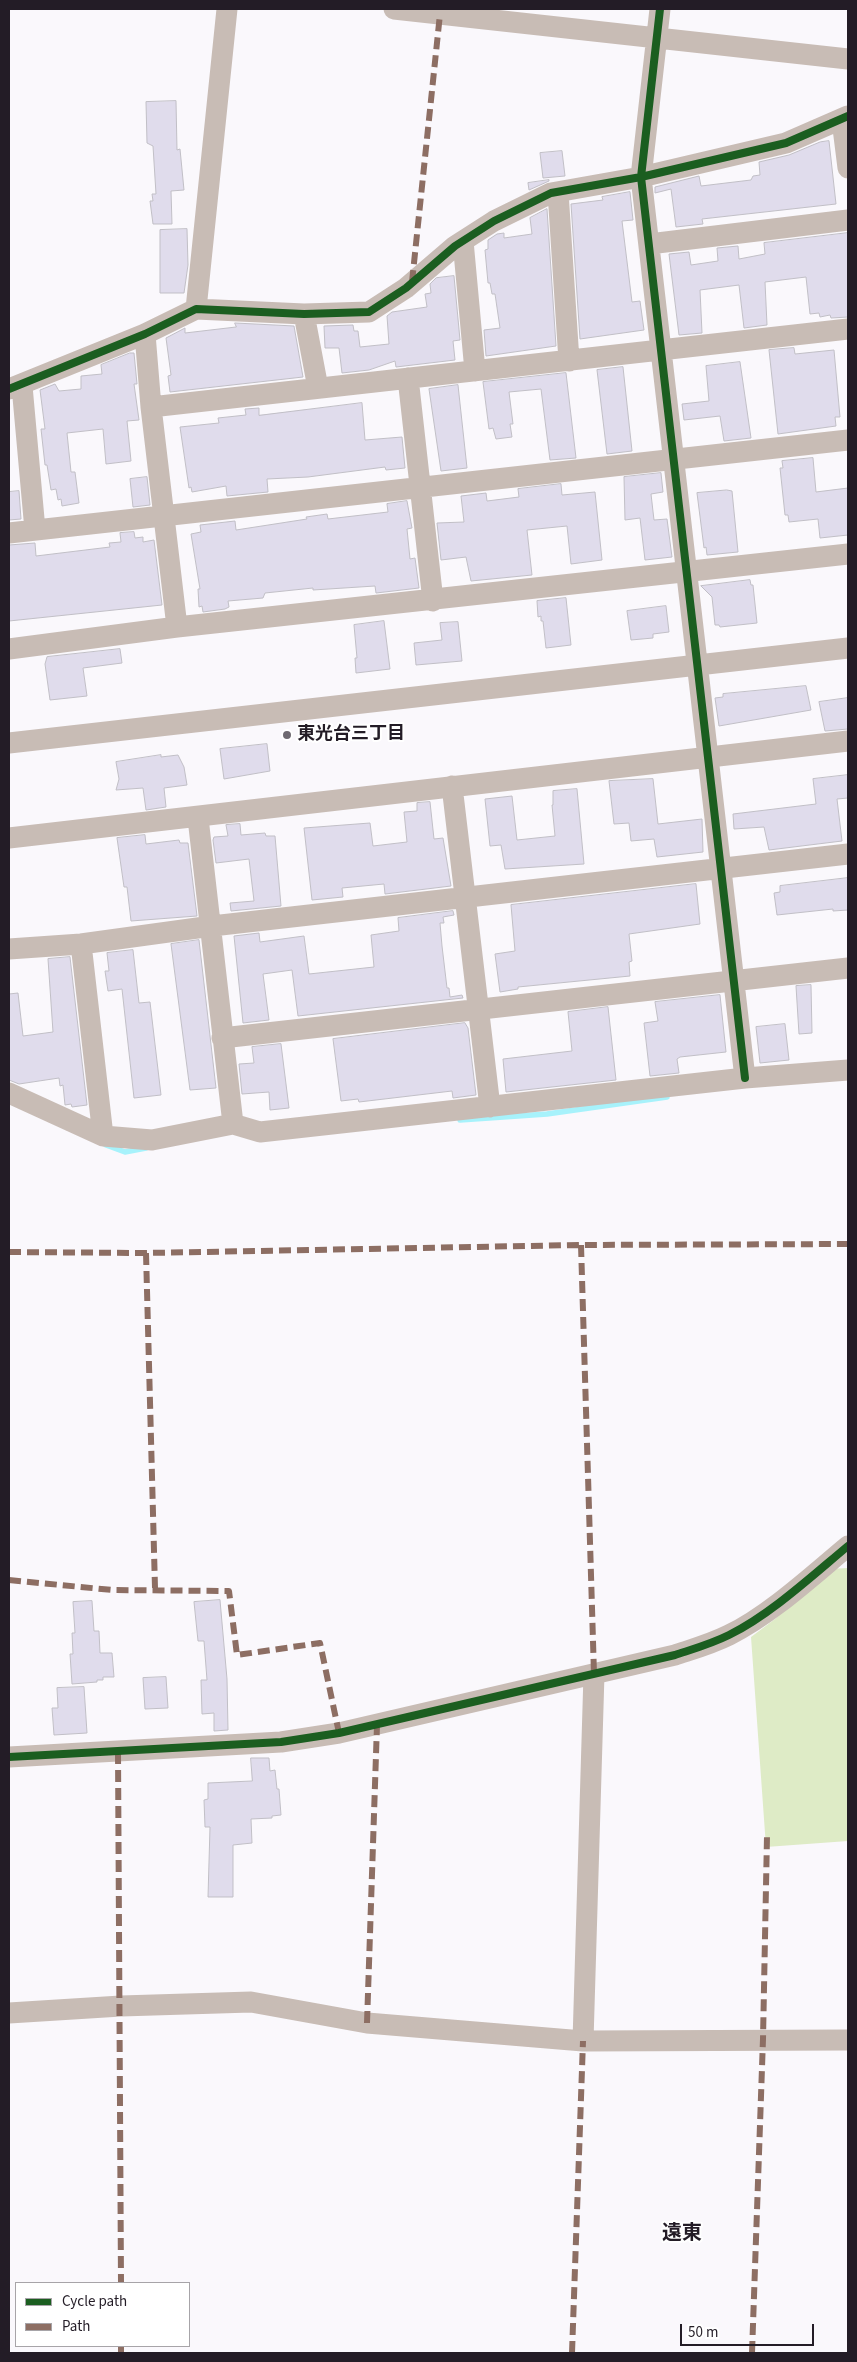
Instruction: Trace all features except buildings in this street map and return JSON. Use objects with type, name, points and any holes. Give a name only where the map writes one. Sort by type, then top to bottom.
[{"type":"street","points":[[196,309],[227,9]]},
{"type":"street","points":[[394,9],[451,12],[657,38],[848,59]]},
{"type":"street","points":[[660,9],[641,177],[745,1078]]},
{"type":"street","points":[[35,530],[15,388],[145,334],[196,309],[304,314],[369,312],[406,288],[463,241],[494,221],[551,193],[641,177],[786,143],[845,118],[848,168]]},
{"type":"street","points":[[558,192],[569,361]]},
{"type":"street","points":[[649,244],[848,220]]},
{"type":"street","points":[[463,241],[474,371]]},
{"type":"street","points":[[304,314],[318,388]]},
{"type":"street","points":[[151,407],[848,329]]},
{"type":"street","points":[[145,334],[163,516],[178,627]]},
{"type":"street","points":[[408,378],[433,601]]},
{"type":"street","points":[[9,533],[848,440]]},
{"type":"street","points":[[9,649],[178,627],[433,601],[848,554]]},
{"type":"street","points":[[9,743],[848,648]]},
{"type":"street","points":[[9,838],[198,818],[452,786],[848,741]]},
{"type":"street","points":[[452,786],[490,1107]]},
{"type":"street","points":[[198,818],[212,926],[222,1038],[233,1124]]},
{"type":"street","points":[[9,949],[81,944],[212,926],[848,854]]},
{"type":"street","points":[[81,944],[103,1136]]},
{"type":"street","points":[[222,1038],[848,968]]},
{"type":"street","points":[[9,1093],[103,1136],[152,1140],[233,1124],[260,1132],[745,1078],[848,1070]]},
{"type":"street","points":[[9,1757],[281,1742],[377,1725],[675,1655],[706,1646],[731,1634],[776,1604],[844,1553]]},
{"type":"street","points":[[583,2041],[594,1674]]},
{"type":"street","points":[[9,2012],[250,2002],[367,2023],[583,2041],[848,2040]]},
{"type":"green space","points":[[848,1568],[848,1841],[766,1847],[751,1637],[775,1619],[828,1569]]},
{"type":"waterway","points":[[460,1120],[547,1114],[667,1097]]},
{"type":"waterway","points":[[106,1145],[125,1152],[146,1148]]},
{"type":"marked path","points":[[412,282],[440,14]]},
{"type":"marked path","points":[[9,1252],[146,1253],[581,1245],[848,1244]]},
{"type":"marked path","points":[[581,1245],[594,1674]]},
{"type":"marked path","points":[[146,1253],[155,1588]]},
{"type":"marked path","points":[[9,1580],[112,1590],[229,1591],[237,1655],[320,1643],[339,1733]]},
{"type":"marked path","points":[[367,2023],[377,1725]]},
{"type":"marked path","points":[[118,1752],[121,2282]]},
{"type":"marked path","points":[[752,2353],[763,2039],[767,1836]]},
{"type":"marked path","points":[[572,2353],[583,2041]]},
{"type":"marked path","points":[[121,2347],[121,2353]]},
{"type":"cycle path","points":[[660,9],[641,177],[745,1078]]},
{"type":"cycle path","points":[[9,389],[145,334],[196,309],[304,314],[369,312],[406,288],[455,246],[494,221],[551,193],[641,177],[786,143],[848,116]]},
{"type":"cycle path","points":[[9,1757],[281,1742],[339,1733],[675,1655],[716,1641],[760,1617],[791,1594],[848,1546]]},
{"type":"place","name":"東光台三丁目","points":[[287,735]]},
{"type":"district","name":"遠東","points":[[682,2235]]}]
